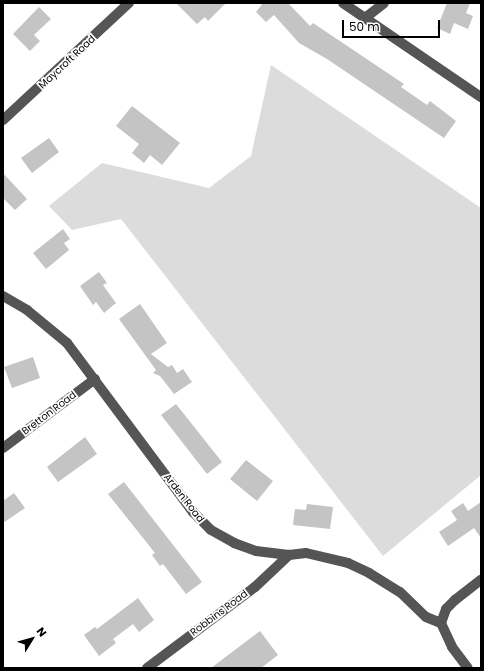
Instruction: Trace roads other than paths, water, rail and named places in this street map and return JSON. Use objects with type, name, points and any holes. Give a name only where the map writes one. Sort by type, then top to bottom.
[{"type":"street","name":"Maycroft Road","points":[[3,120],[129,3]]},
{"type":"street","points":[[343,3],[481,97]]},
{"type":"street","points":[[365,18],[384,3]]},
{"type":"street","name":"Arden Road","points":[[3,296],[27,310],[67,343],[193,512],[211,530],[234,543],[256,551],[289,555],[306,553],[329,558],[369,572],[400,592],[426,617],[441,623]]},
{"type":"street","name":"Bretton Road","points":[[3,448],[95,379]]},
{"type":"street","name":"Robbins Road","points":[[147,668],[255,587],[289,555]]},
{"type":"street","points":[[468,668],[452,646],[441,623],[446,609],[454,600],[481,580]]}]
